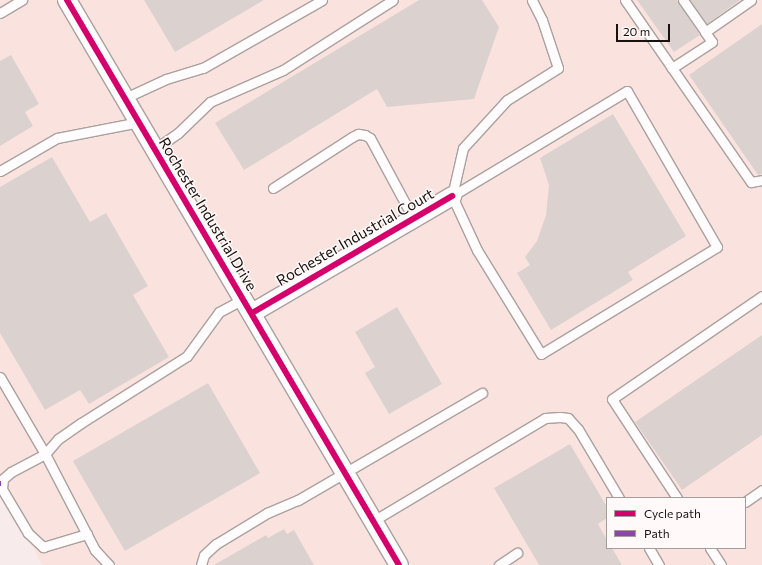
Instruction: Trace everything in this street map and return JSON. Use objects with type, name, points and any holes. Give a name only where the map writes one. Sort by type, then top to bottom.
[{"type":"street","name":"Rochester Industrial Drive","points":[[67,0],[399,565]]},
{"type":"street","name":"Rochester Industrial Court","points":[[247,306],[452,196]]},
{"type":"lane","points":[[0,13],[22,0]]},
{"type":"lane","points":[[125,98],[166,79],[203,68],[322,0]]},
{"type":"lane","points":[[155,149],[178,133],[210,102],[283,70],[392,0]]},
{"type":"lane","points":[[452,196],[627,91],[717,247],[541,354],[477,250],[452,196],[463,148],[507,100],[558,68],[542,20],[532,0]]},
{"type":"lane","points":[[625,0],[751,182],[762,180]]},
{"type":"lane","points":[[672,68],[712,42],[683,0]]},
{"type":"lane","points":[[705,32],[751,0]]},
{"type":"lane","points":[[0,171],[57,138],[139,122]]},
{"type":"lane","points":[[272,188],[358,134],[370,138],[413,218]]},
{"type":"lane","points":[[676,497],[612,399],[762,296]]},
{"type":"lane","points":[[87,534],[43,547],[28,533],[2,488],[2,479],[11,472],[45,454],[58,439],[81,423],[187,356],[219,312],[247,306]]},
{"type":"lane","points":[[0,377],[45,454],[95,550],[109,565]]},
{"type":"lane","points":[[201,565],[204,555],[216,544],[267,513],[298,500],[482,393]]},
{"type":"lane","points":[[373,521],[545,418],[568,418],[578,429],[618,497]]},
{"type":"lane","points":[[746,501],[762,490]]},
{"type":"lane","points":[[650,549],[659,565]]},
{"type":"lane","points":[[711,549],[721,565]]},
{"type":"lane","points":[[499,565],[517,553]]},
{"type":"shaded area","points":[[0,0],[762,0],[762,565],[42,565],[0,487]]},
{"type":"building","points":[[144,0],[264,0],[175,52]]},
{"type":"building","points":[[419,0],[482,0],[499,27],[474,99],[387,107],[377,89],[244,170],[215,123]]},
{"type":"building","points":[[637,0],[677,0],[700,35],[674,52]]},
{"type":"building","points":[[690,0],[740,0],[707,24]]},
{"type":"building","points":[[762,24],[762,174],[758,175],[689,75]]},
{"type":"building","points":[[11,55],[39,104],[25,112],[33,126],[0,146],[0,61]]},
{"type":"building","points":[[613,114],[686,236],[628,272],[633,280],[551,330],[517,273],[530,265],[525,257],[537,241],[546,215],[549,185],[540,158]]},
{"type":"building","points":[[52,157],[90,222],[106,213],[148,286],[133,295],[169,357],[89,404],[80,390],[45,410],[0,333],[0,187]]},
{"type":"building","points":[[397,307],[442,384],[389,414],[365,373],[375,367],[355,332]]},
{"type":"building","points":[[762,335],[762,435],[682,490],[635,422]]},
{"type":"building","points":[[208,383],[260,473],[125,551],[73,461]]},
{"type":"building","points":[[570,444],[606,505],[606,519],[598,524],[606,538],[606,549],[613,549],[622,565],[539,565],[494,488]]},
{"type":"building","points":[[284,529],[287,534],[294,530],[314,565],[214,565],[266,535],[268,538]]},
{"type":"cycle path","points":[[67,0],[399,565]]},
{"type":"cycle path","points":[[252,313],[452,196]]}]
